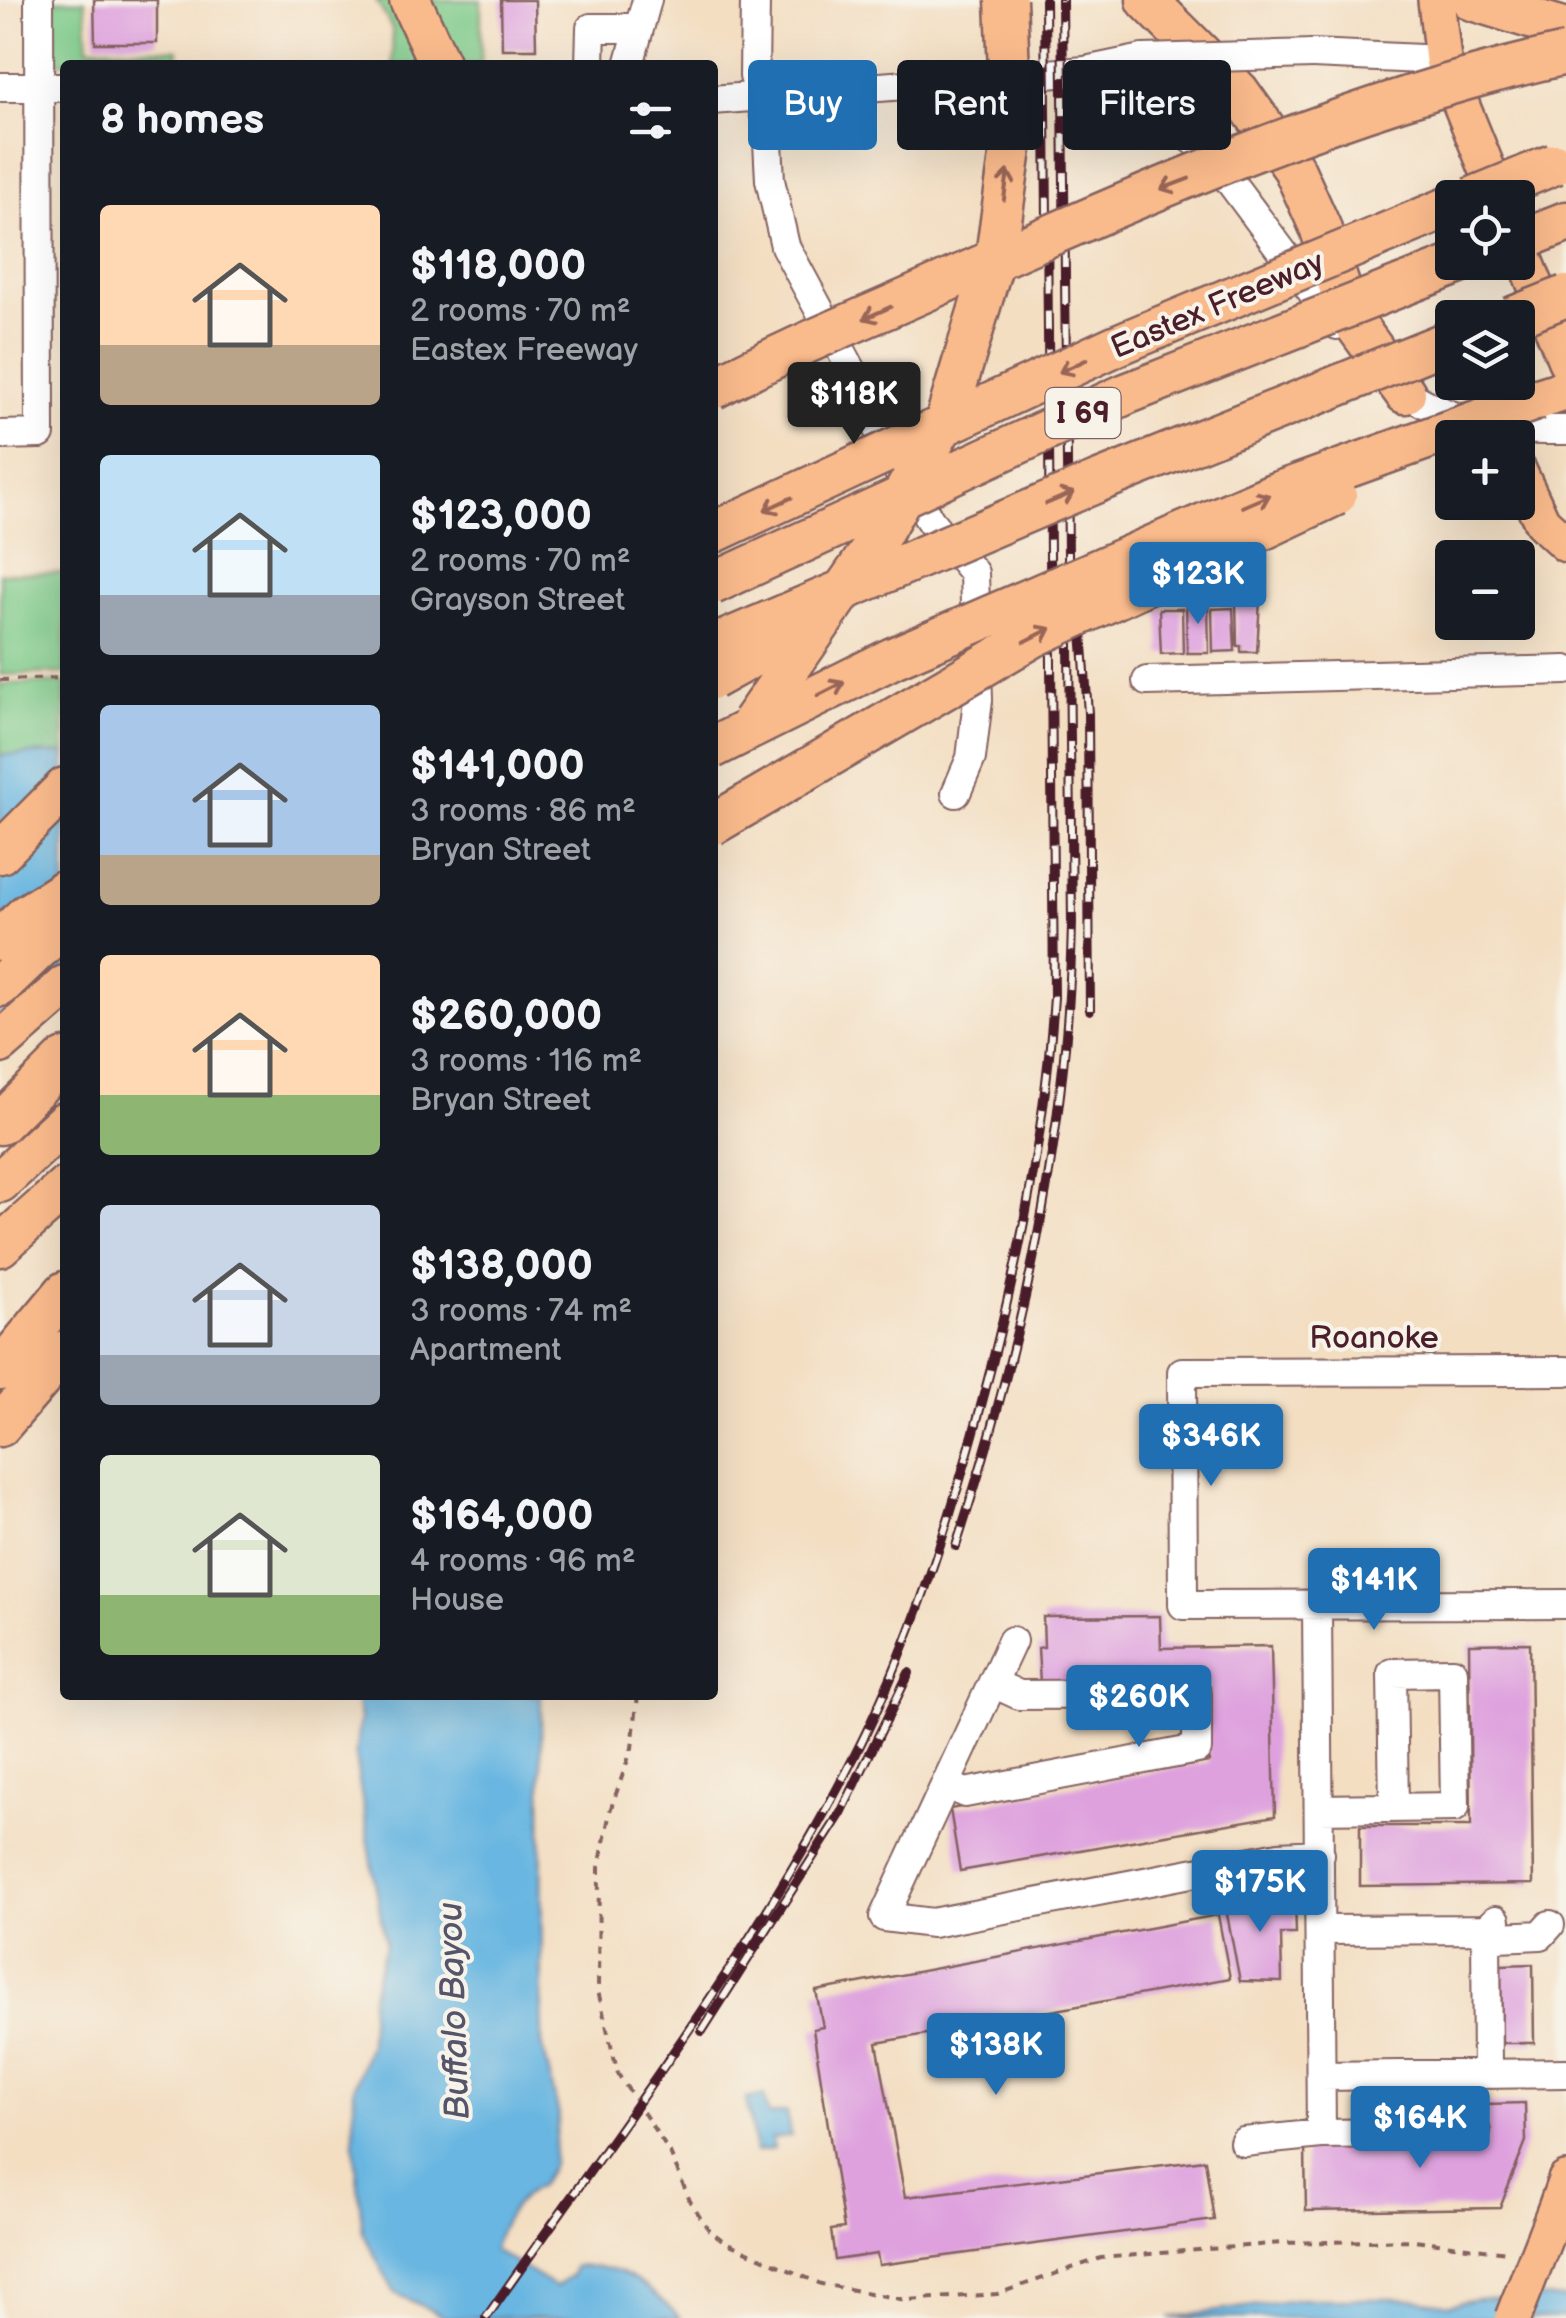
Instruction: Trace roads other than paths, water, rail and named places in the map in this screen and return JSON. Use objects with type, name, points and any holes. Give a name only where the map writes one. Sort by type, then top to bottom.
[{"type":"highway","points":[[410,0],[438,60]]},
{"type":"highway","points":[[718,754],[762,712],[872,550],[946,420],[997,249],[1012,142],[1006,0]]},
{"type":"highway","points":[[1147,0],[1240,92],[1294,169],[1320,227],[1349,316],[1405,394]]},
{"type":"highway","points":[[1472,0],[1566,29]]},
{"type":"highway","points":[[718,386],[1115,207],[1347,118],[1490,71],[1566,54]]},
{"type":"highway","points":[[1517,180],[1566,160]]},
{"type":"highway","name":"Eastex Freeway","points":[[718,530],[1116,346],[1435,213]]},
{"type":"highway","points":[[1535,234],[1566,222]]},
{"type":"highway","name":"I 69","points":[[718,581],[1126,394],[1435,273]]},
{"type":"highway","points":[[1535,308],[1566,296]]},
{"type":"highway","name":"I 69","points":[[718,643],[1435,347]]},
{"type":"highway","points":[[1497,420],[1552,394]]},
{"type":"highway","points":[[718,745],[892,658],[1272,494],[1552,394]]},
{"type":"highway","points":[[718,821],[1034,637],[1435,449]]},
{"type":"highway","points":[[718,676],[970,536]]},
{"type":"highway","points":[[11,842],[60,793]]},
{"type":"highway","points":[[11,842],[60,801]]},
{"type":"highway","points":[[0,940],[26,915],[60,893]]},
{"type":"highway","points":[[0,986],[60,929]]},
{"type":"highway","points":[[0,1043],[60,990]]},
{"type":"highway","points":[[0,1124],[60,1064]]},
{"type":"highway","points":[[0,1182],[60,1127]]},
{"type":"highway","points":[[0,1246],[60,1192]]},
{"type":"highway","points":[[0,1343],[60,1277]]},
{"type":"highway","points":[[0,1370],[60,1298]]},
{"type":"highway","points":[[0,1426],[60,1357]]},
{"type":"main road","points":[[1440,29],[1493,180]]},
{"type":"main road","points":[[1533,280],[1566,362]]},
{"type":"main road","points":[[1535,507],[1542,522],[1566,544]]},
{"type":"main road","points":[[1513,2318],[1560,2195]]},
{"type":"street","points":[[0,434],[40,434],[52,87],[40,0]]},
{"type":"street","points":[[630,60],[647,0]]},
{"type":"street","points":[[754,0],[754,60]]},
{"type":"street","points":[[590,60],[590,28],[639,28]]},
{"type":"street","points":[[1134,60],[1312,54],[1440,29]]},
{"type":"street","points":[[877,88],[1063,73]]},
{"type":"street","points":[[0,87],[52,87]]},
{"type":"street","points":[[718,100],[748,98]]},
{"type":"street","points":[[768,150],[770,180],[785,246],[856,378],[890,458],[931,522],[974,573],[978,700],[971,758],[956,793]]},
{"type":"street","points":[[1206,150],[1363,359],[1444,420]]},
{"type":"street","points":[[1535,430],[1566,430]]},
{"type":"street","points":[[1147,681],[1566,670]]},
{"type":"street","name":"Roanoke","points":[[1317,1604],[1182,1605],[1182,1372],[1566,1371]]},
{"type":"street","points":[[1321,2134],[1317,1604],[1566,1604]]},
{"type":"street","points":[[1012,1642],[884,1917],[932,1924],[1280,1856],[1320,1854]]},
{"type":"street","points":[[1319,1809],[1394,1808],[1454,1807],[1453,1672],[1392,1673],[1394,1808]]},
{"type":"street","points":[[946,1784],[965,1792],[1197,1749],[1197,1694],[1019,1695],[993,1682]]},
{"type":"street","points":[[1320,1930],[1486,1929],[1498,1936],[1541,1935],[1558,1925]]},
{"type":"street","points":[[1486,1929],[1487,2074]]},
{"type":"street","points":[[1321,2076],[1566,2073]]},
{"type":"street","points":[[1244,2142],[1321,2134],[1476,2132]]},
{"type":"water","points":[[60,753],[60,976],[0,1016],[0,755]]},
{"type":"water","name":"Buffalo Bayou","points":[[357,1700],[541,1700],[542,2043],[559,2115],[552,2164],[540,2186],[510,2212],[494,2250],[555,2287],[571,2276],[574,2267],[606,2268],[620,2273],[645,2286],[680,2318],[447,2318],[395,2293],[377,2260],[363,2233],[354,2145],[354,2088],[369,2043],[371,1998],[385,1944],[355,1756],[360,1718]]},
{"type":"water","points":[[764,2095],[768,2115],[786,2112],[791,2136],[772,2139],[773,2149],[756,2152],[746,2099]]},
{"type":"water","points":[[1566,2298],[1566,2318],[1169,2318],[1302,2299],[1414,2299],[1449,2305],[1475,2299]]},
{"type":"railway","points":[[486,2318],[727,1972],[773,1901],[855,1755],[891,1677],[936,1558],[1001,1327],[1035,1164],[1054,997],[1045,0]]},
{"type":"railway","points":[[956,1546],[1021,1316],[1051,1160],[1069,1003],[1072,923],[1062,0]]},
{"type":"railway","points":[[1081,618],[1088,713],[1090,1010]]},
{"type":"railway","points":[[702,2031],[841,1813],[909,1673]]}]
